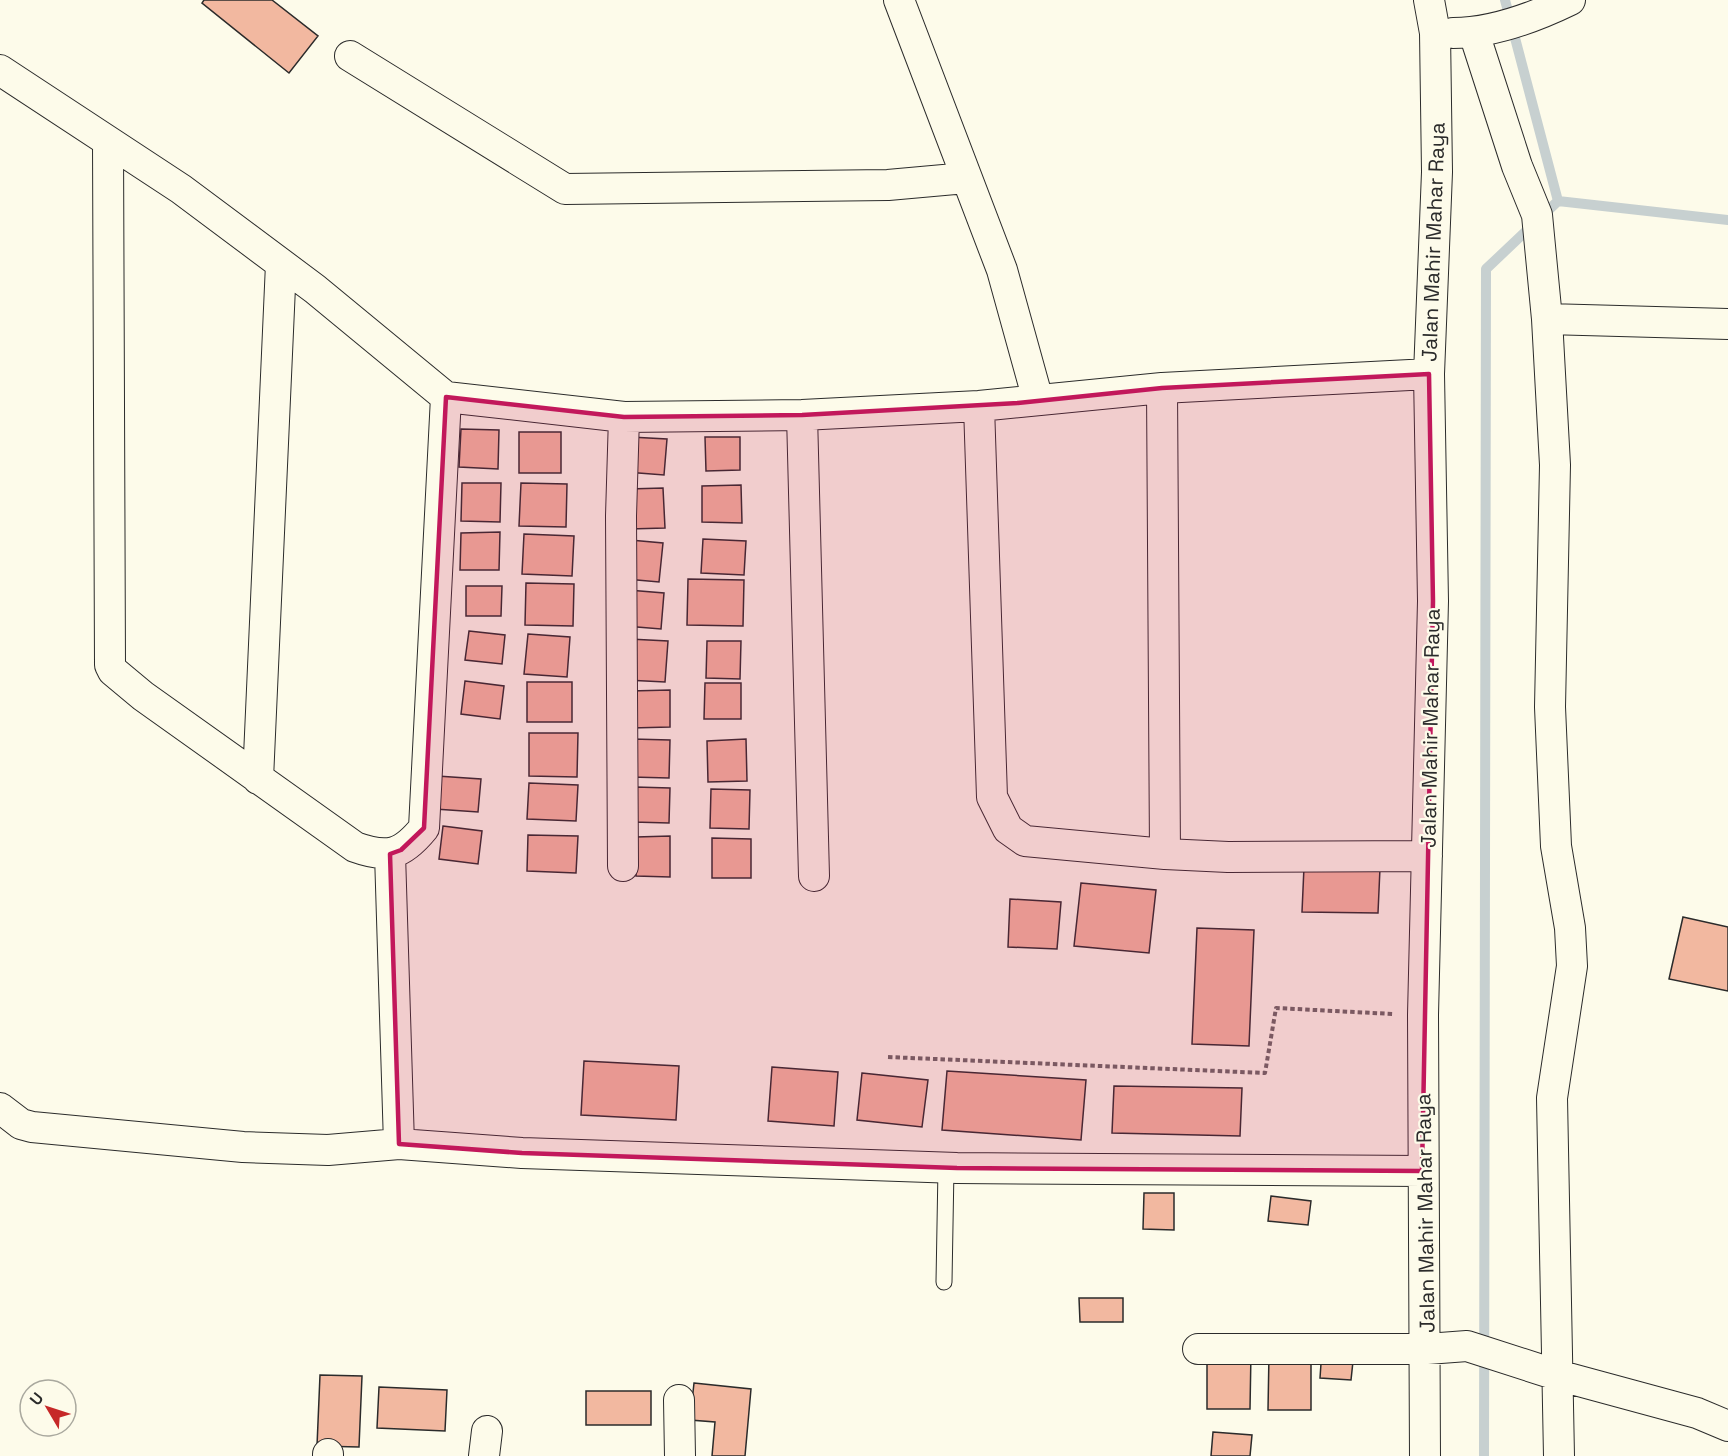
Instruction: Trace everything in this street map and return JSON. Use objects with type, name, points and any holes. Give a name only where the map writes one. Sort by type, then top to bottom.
[{"type":"street","points":[[899,0],[1002,270],[1038,400]]},
{"type":"street","name":"Jalan Mahir Mahar Raya","points":[[1425,1456],[1427,1349],[1422,1171],[1423,1015],[1433,601],[1429,374],[1437,172],[1435,33],[1429,0]]},
{"type":"street","points":[[1435,33],[1474,33],[1562,4]]},
{"type":"street","points":[[1474,33],[1517,166],[1537,215],[1547,319],[1555,465],[1550,707],[1556,846],[1570,928],[1572,966],[1552,1098],[1544,1370],[1559,1456]]},
{"type":"street","points":[[350,56],[565,189],[888,185],[966,178]]},
{"type":"street","points":[[0,70],[181,189],[281,264],[446,397],[624,417],[802,415],[979,406],[1162,388],[1429,374]]},
{"type":"street","points":[[108,142],[110,664],[113,671],[143,696],[258,779],[355,848],[374,854],[390,854],[401,850],[424,828],[446,397]]},
{"type":"street","points":[[258,779],[281,264]]},
{"type":"street","points":[[1547,319],[1728,324]]},
{"type":"street","points":[[1162,388],[1165,854]]},
{"type":"street","points":[[979,406],[992,797],[1013,835],[1025,841],[1165,854],[1228,857],[1427,855]]},
{"type":"street","points":[[802,415],[814,876]]},
{"type":"street","points":[[623,866],[621,516],[624,417]]},
{"type":"street","points":[[390,854],[399,1144]]},
{"type":"street","points":[[0,1108],[21,1124],[32,1126],[243,1147],[328,1150],[399,1144],[522,1154],[946,1168],[1422,1171]]},
{"type":"street","points":[[1198,1349],[1427,1349],[1467,1346],[1697,1413],[1728,1426]]},
{"type":"street","points":[[679,1400],[680,1456]]},
{"type":"lane","points":[[944,1282],[946,1168]]},
{"type":"path","points":[[888,1057],[1265,1073],[1276,1008],[1423,1015]]},
{"type":"highlighted area","points":[[1429,374],[1433,601],[1422,1171],[957,1168],[522,1153],[399,1144],[390,854],[401,850],[424,828],[446,397],[624,417],[802,415],[1018,403],[1162,388]]},
{"type":"building","points":[[204,0],[272,0],[318,36],[289,73],[202,3]]},
{"type":"building","points":[[461,429],[499,430],[498,469],[459,467]]},
{"type":"building","points":[[519,432],[561,432],[561,473],[519,473]]},
{"type":"building","points":[[630,437],[667,439],[664,475],[626,472]]},
{"type":"building","points":[[705,437],[740,437],[740,470],[706,471]]},
{"type":"building","points":[[462,483],[501,483],[500,522],[461,521]]},
{"type":"building","points":[[521,483],[567,484],[566,527],[519,526]]},
{"type":"building","points":[[741,485],[742,523],[702,522],[702,486]]},
{"type":"building","points":[[663,488],[665,528],[629,529],[628,489]]},
{"type":"building","points":[[500,532],[499,570],[460,570],[461,533]]},
{"type":"building","points":[[524,534],[574,536],[572,576],[522,574]]},
{"type":"building","points":[[703,539],[746,541],[744,575],[701,573]]},
{"type":"building","points":[[630,540],[663,543],[659,582],[626,579]]},
{"type":"building","points":[[688,579],[744,580],[743,626],[687,625]]},
{"type":"building","points":[[526,583],[574,584],[573,626],[525,625]]},
{"type":"building","points":[[466,586],[502,586],[501,616],[466,616]]},
{"type":"building","points":[[628,590],[664,593],[661,629],[625,626]]},
{"type":"building","points":[[469,631],[505,635],[502,664],[465,660]]},
{"type":"building","points":[[528,634],[570,637],[567,677],[524,674]]},
{"type":"building","points":[[629,639],[668,641],[665,682],[626,680]]},
{"type":"building","points":[[707,641],[741,641],[740,679],[706,678]]},
{"type":"building","points":[[465,681],[504,686],[500,719],[461,714]]},
{"type":"building","points":[[527,682],[572,682],[572,722],[527,722]]},
{"type":"building","points":[[705,683],[741,683],[741,719],[704,719]]},
{"type":"building","points":[[670,690],[670,727],[631,728],[630,691]]},
{"type":"building","points":[[529,733],[578,733],[577,777],[529,776]]},
{"type":"building","points":[[632,739],[670,740],[669,778],[631,777]]},
{"type":"building","points":[[746,739],[747,781],[708,782],[707,741]]},
{"type":"building","points":[[437,776],[481,779],[478,812],[435,809]]},
{"type":"building","points":[[529,783],[578,785],[576,821],[527,819]]},
{"type":"building","points":[[635,787],[670,788],[669,823],[633,822]]},
{"type":"building","points":[[711,789],[750,790],[749,829],[710,828]]},
{"type":"building","points":[[443,826],[482,831],[478,864],[439,859]]},
{"type":"building","points":[[528,835],[578,836],[576,873],[527,871]]},
{"type":"building","points":[[670,836],[670,877],[636,876],[636,837]]},
{"type":"building","points":[[712,838],[751,839],[751,878],[712,878]]},
{"type":"building","points":[[1304,867],[1380,868],[1378,913],[1302,912]]},
{"type":"building","points":[[1081,883],[1156,890],[1149,953],[1074,946]]},
{"type":"building","points":[[1010,899],[1061,902],[1057,949],[1008,947]]},
{"type":"building","points":[[1683,917],[1728,927],[1728,991],[1669,979]]},
{"type":"building","points":[[1197,928],[1254,930],[1249,1046],[1192,1044]]},
{"type":"building","points":[[584,1061],[679,1066],[676,1120],[581,1115]]},
{"type":"building","points":[[772,1067],[838,1072],[834,1126],[768,1121]]},
{"type":"building","points":[[947,1071],[1086,1080],[1081,1140],[942,1130]]},
{"type":"building","points":[[862,1073],[928,1080],[922,1127],[857,1120]]},
{"type":"building","points":[[1114,1086],[1242,1088],[1240,1136],[1112,1133]]},
{"type":"building","points":[[1144,1193],[1174,1193],[1174,1230],[1143,1229]]},
{"type":"building","points":[[1271,1196],[1311,1201],[1308,1225],[1268,1221]]},
{"type":"building","points":[[1079,1298],[1123,1298],[1123,1322],[1080,1322]]},
{"type":"building","points":[[1322,1349],[1354,1352],[1351,1380],[1320,1378]]},
{"type":"building","points":[[1207,1352],[1251,1352],[1250,1409],[1207,1409]]},
{"type":"building","points":[[1269,1354],[1311,1354],[1311,1410],[1268,1410]]},
{"type":"building","points":[[320,1375],[362,1376],[359,1447],[317,1446]]},
{"type":"building","points":[[694,1383],[751,1389],[745,1456],[712,1456],[715,1422],[690,1420]]},
{"type":"building","points":[[379,1387],[447,1390],[445,1431],[377,1428]]},
{"type":"building","points":[[586,1391],[651,1391],[651,1425],[586,1425]]},
{"type":"building","points":[[1213,1432],[1252,1435],[1250,1456],[1211,1456]]},
{"type":"waterway","points":[[1505,0],[1558,201]]},
{"type":"waterway","points":[[1484,1456],[1486,269],[1558,201],[1728,220]]}]
